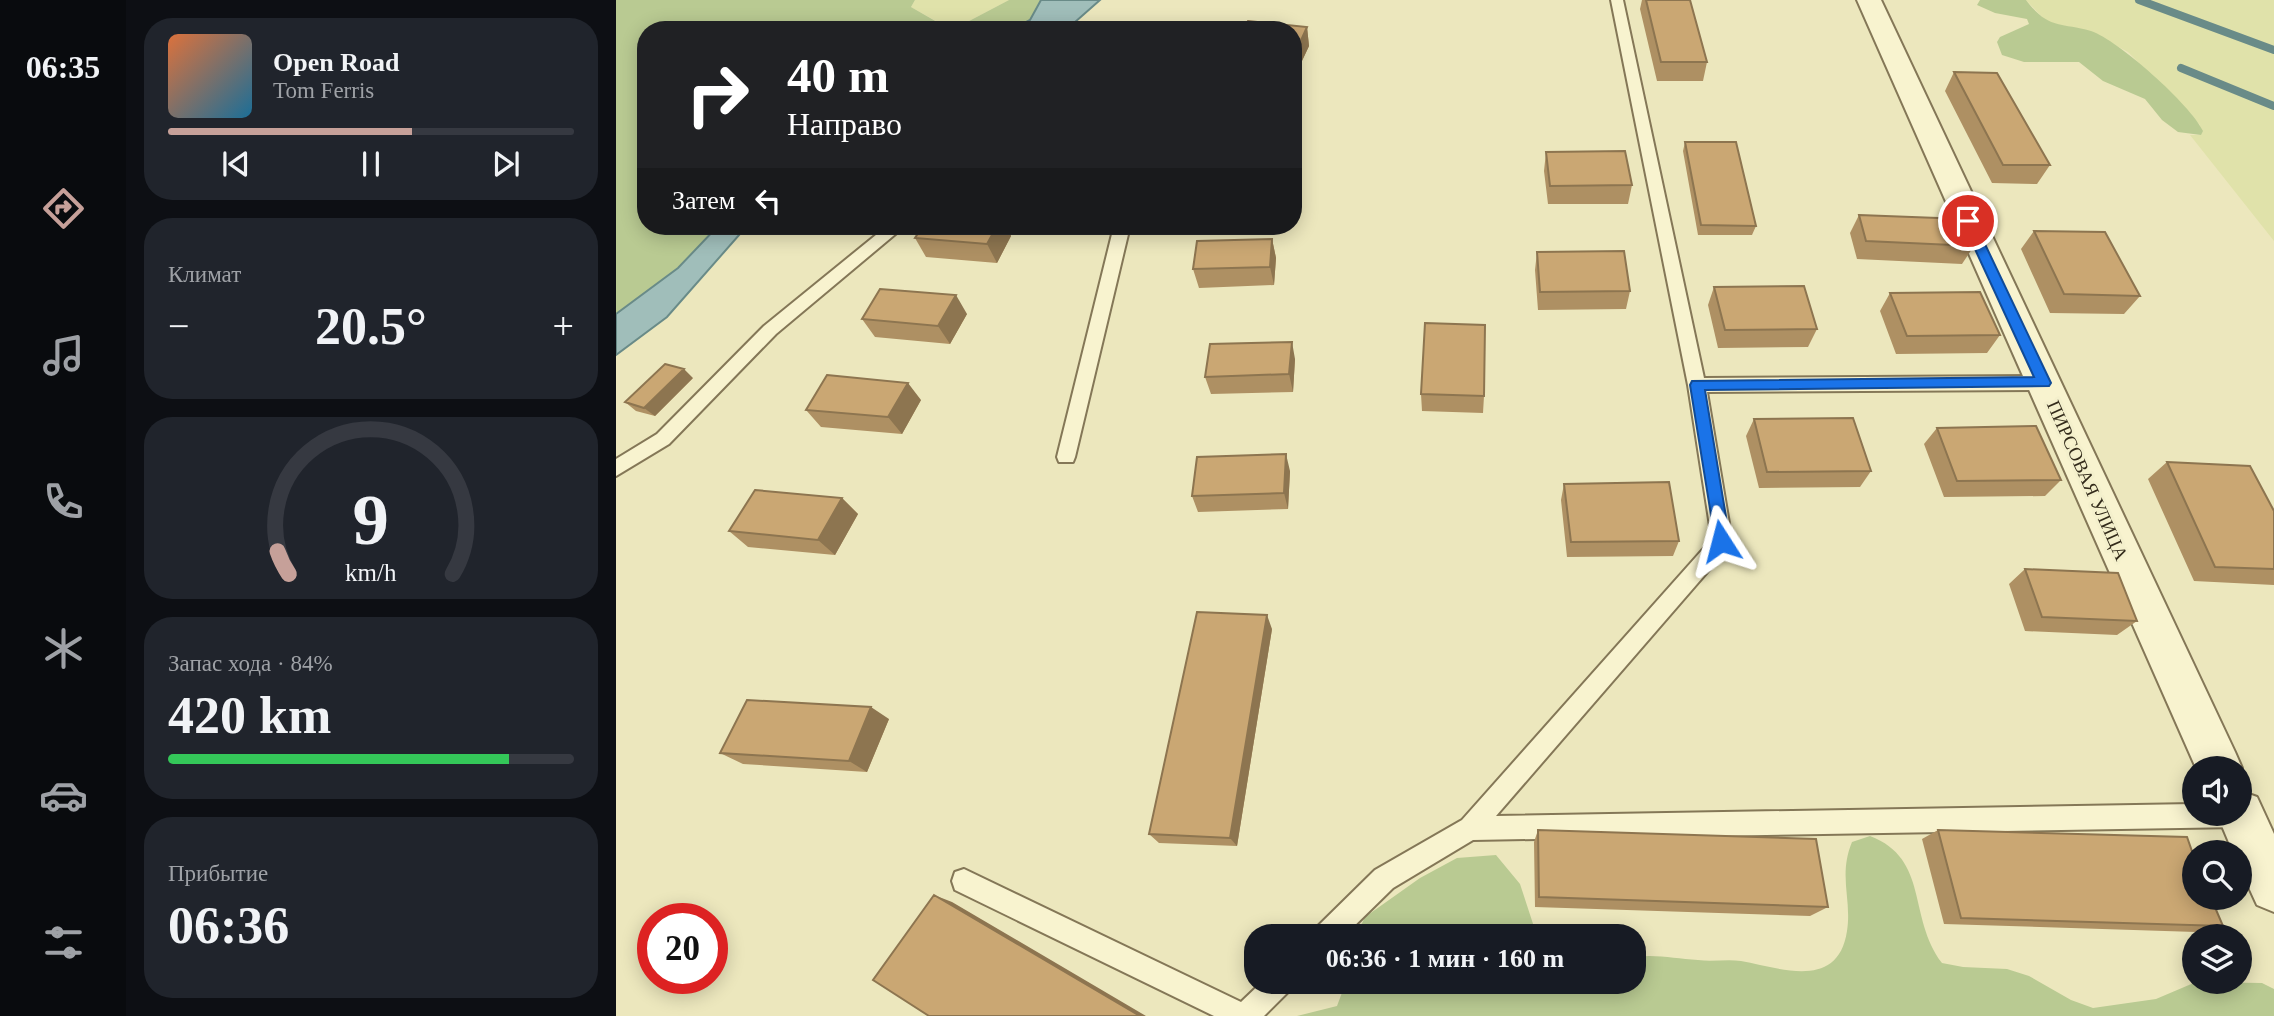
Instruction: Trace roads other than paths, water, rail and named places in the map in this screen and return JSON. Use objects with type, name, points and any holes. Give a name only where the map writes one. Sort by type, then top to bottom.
[{"type":"street","name":"ПИРСОВАЯ УЛИЦА","points":[[1869,0],[1925,128],[2214,756]]},
{"type":"street","points":[[2245,826],[2274,888]]},
{"type":"lane","points":[[1338,924],[1384,878],[1470,828],[1721,541],[1697,385],[1617,0]]},
{"type":"lane","points":[[616,468],[663,439],[770,330],[886,235]]},
{"type":"lane","points":[[1066,457],[1120,235]]},
{"type":"lane","points":[[1697,385],[2043,383]]},
{"type":"lane","points":[[1470,828],[2182,816]]},
{"type":"lane","points":[[964,881],[1243,1016],[1267,994]]},
{"type":"water","points":[[1041,0],[1100,0],[1076,21],[1028,21]]},
{"type":"water","points":[[709,235],[739,235],[667,317],[616,355],[616,314],[678,268]]},
{"type":"waterway","points":[[2139,0],[2274,50]]},
{"type":"waterway","points":[[2181,68],[2274,106]]}]
